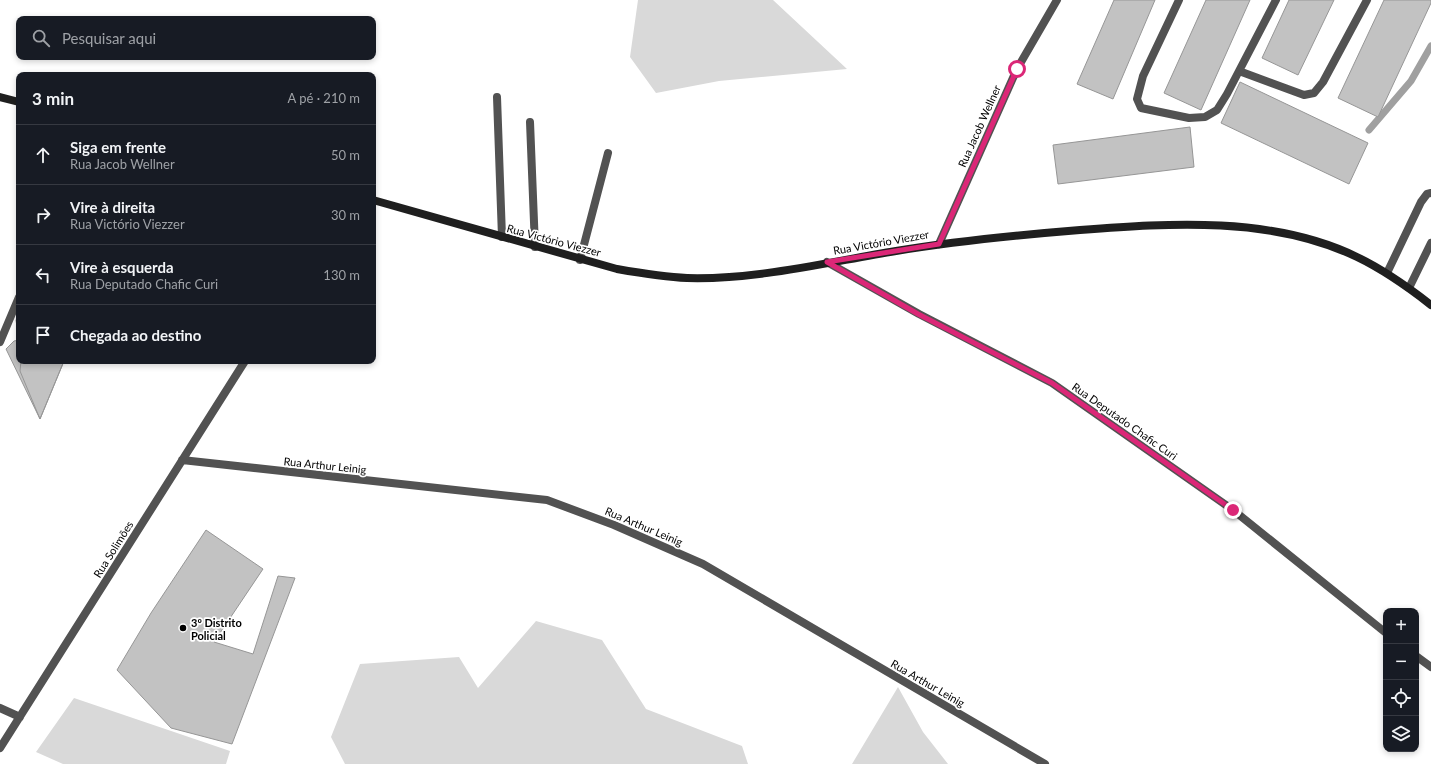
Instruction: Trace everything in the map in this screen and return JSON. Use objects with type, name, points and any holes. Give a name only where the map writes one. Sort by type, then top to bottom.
[{"type":"street","name":"Rua Jacob Wellner","points":[[939,244],[1017,69],[1057,0]]},
{"type":"street","points":[[1179,0],[1143,76],[1137,99],[1141,108],[1189,118],[1204,117],[1217,110],[1228,94],[1276,0]]},
{"type":"street","points":[[1239,71],[1304,95],[1314,93],[1323,82],[1367,0]]},
{"type":"street","points":[[0,97],[16,101]]},
{"type":"street","points":[[497,97],[502,237]]},
{"type":"street","points":[[530,122],[535,247]]},
{"type":"street","points":[[580,260],[608,153]]},
{"type":"street","points":[[1387,273],[1421,202],[1427,194],[1431,193]]},
{"type":"street","name":"Rua Victório Viezzer","points":[[376,201],[580,260],[654,275],[687,278],[757,274],[939,244],[1113,227],[1174,224],[1218,225],[1262,230],[1306,238],[1357,256],[1387,273],[1431,305]]},
{"type":"street","points":[[1409,288],[1431,243]]},
{"type":"street","name":"Rua Deputado Chafic Curi","points":[[827,262],[918,314],[1052,383],[1233,510],[1383,632]]},
{"type":"street","points":[[0,342],[16,304]]},
{"type":"street","name":"Rua Solimões","points":[[0,748],[243,364]]},
{"type":"street","name":"Rua Arthur Leinig","points":[[182,460],[547,500],[614,525],[703,564],[1045,764]]},
{"type":"street","points":[[1419,658],[1431,667]]},
{"type":"street","points":[[0,708],[20,717]]},
{"type":"shaded area","points":[[638,0],[773,0],[847,69],[719,81],[656,93],[630,57]]},
{"type":"shaded area","points":[[536,621],[602,640],[646,709],[742,746],[748,764],[345,764],[331,737],[360,664],[459,657],[478,688]]},
{"type":"shaded area","points":[[898,687],[923,732],[948,764],[852,764]]},
{"type":"shaded area","points":[[74,698],[230,751],[226,764],[63,764],[36,752]]},
{"type":"building","points":[[1114,0],[1155,0],[1113,99],[1077,84]]},
{"type":"building","points":[[1206,0],[1250,0],[1201,110],[1164,93]]},
{"type":"building","points":[[1289,0],[1334,0],[1298,75],[1262,58]]},
{"type":"building","points":[[1384,0],[1431,0],[1431,3],[1378,117],[1338,98]]},
{"type":"building","points":[[1240,82],[1368,143],[1349,184],[1221,123]]},
{"type":"building","points":[[1190,127],[1194,167],[1058,184],[1053,145]]},
{"type":"building","points":[[16,341],[16,364],[63,364],[40,419],[6,349]]},
{"type":"building","points":[[21,364],[63,364],[40,419],[20,371]]},
{"type":"building","name":"3º Distrito Policial","points":[[206,530],[263,569],[214,642],[253,654],[278,576],[295,578],[232,744],[171,728],[117,670],[151,613]]},
{"type":"waterway","points":[[1369,130],[1411,81],[1431,46]]},
{"type":"place","name":"3º Distrito Policial","points":[[183,628]]},
{"type":"route","points":[[1017,69],[939,244],[827,262],[918,314],[1052,383],[1233,510]]}]
